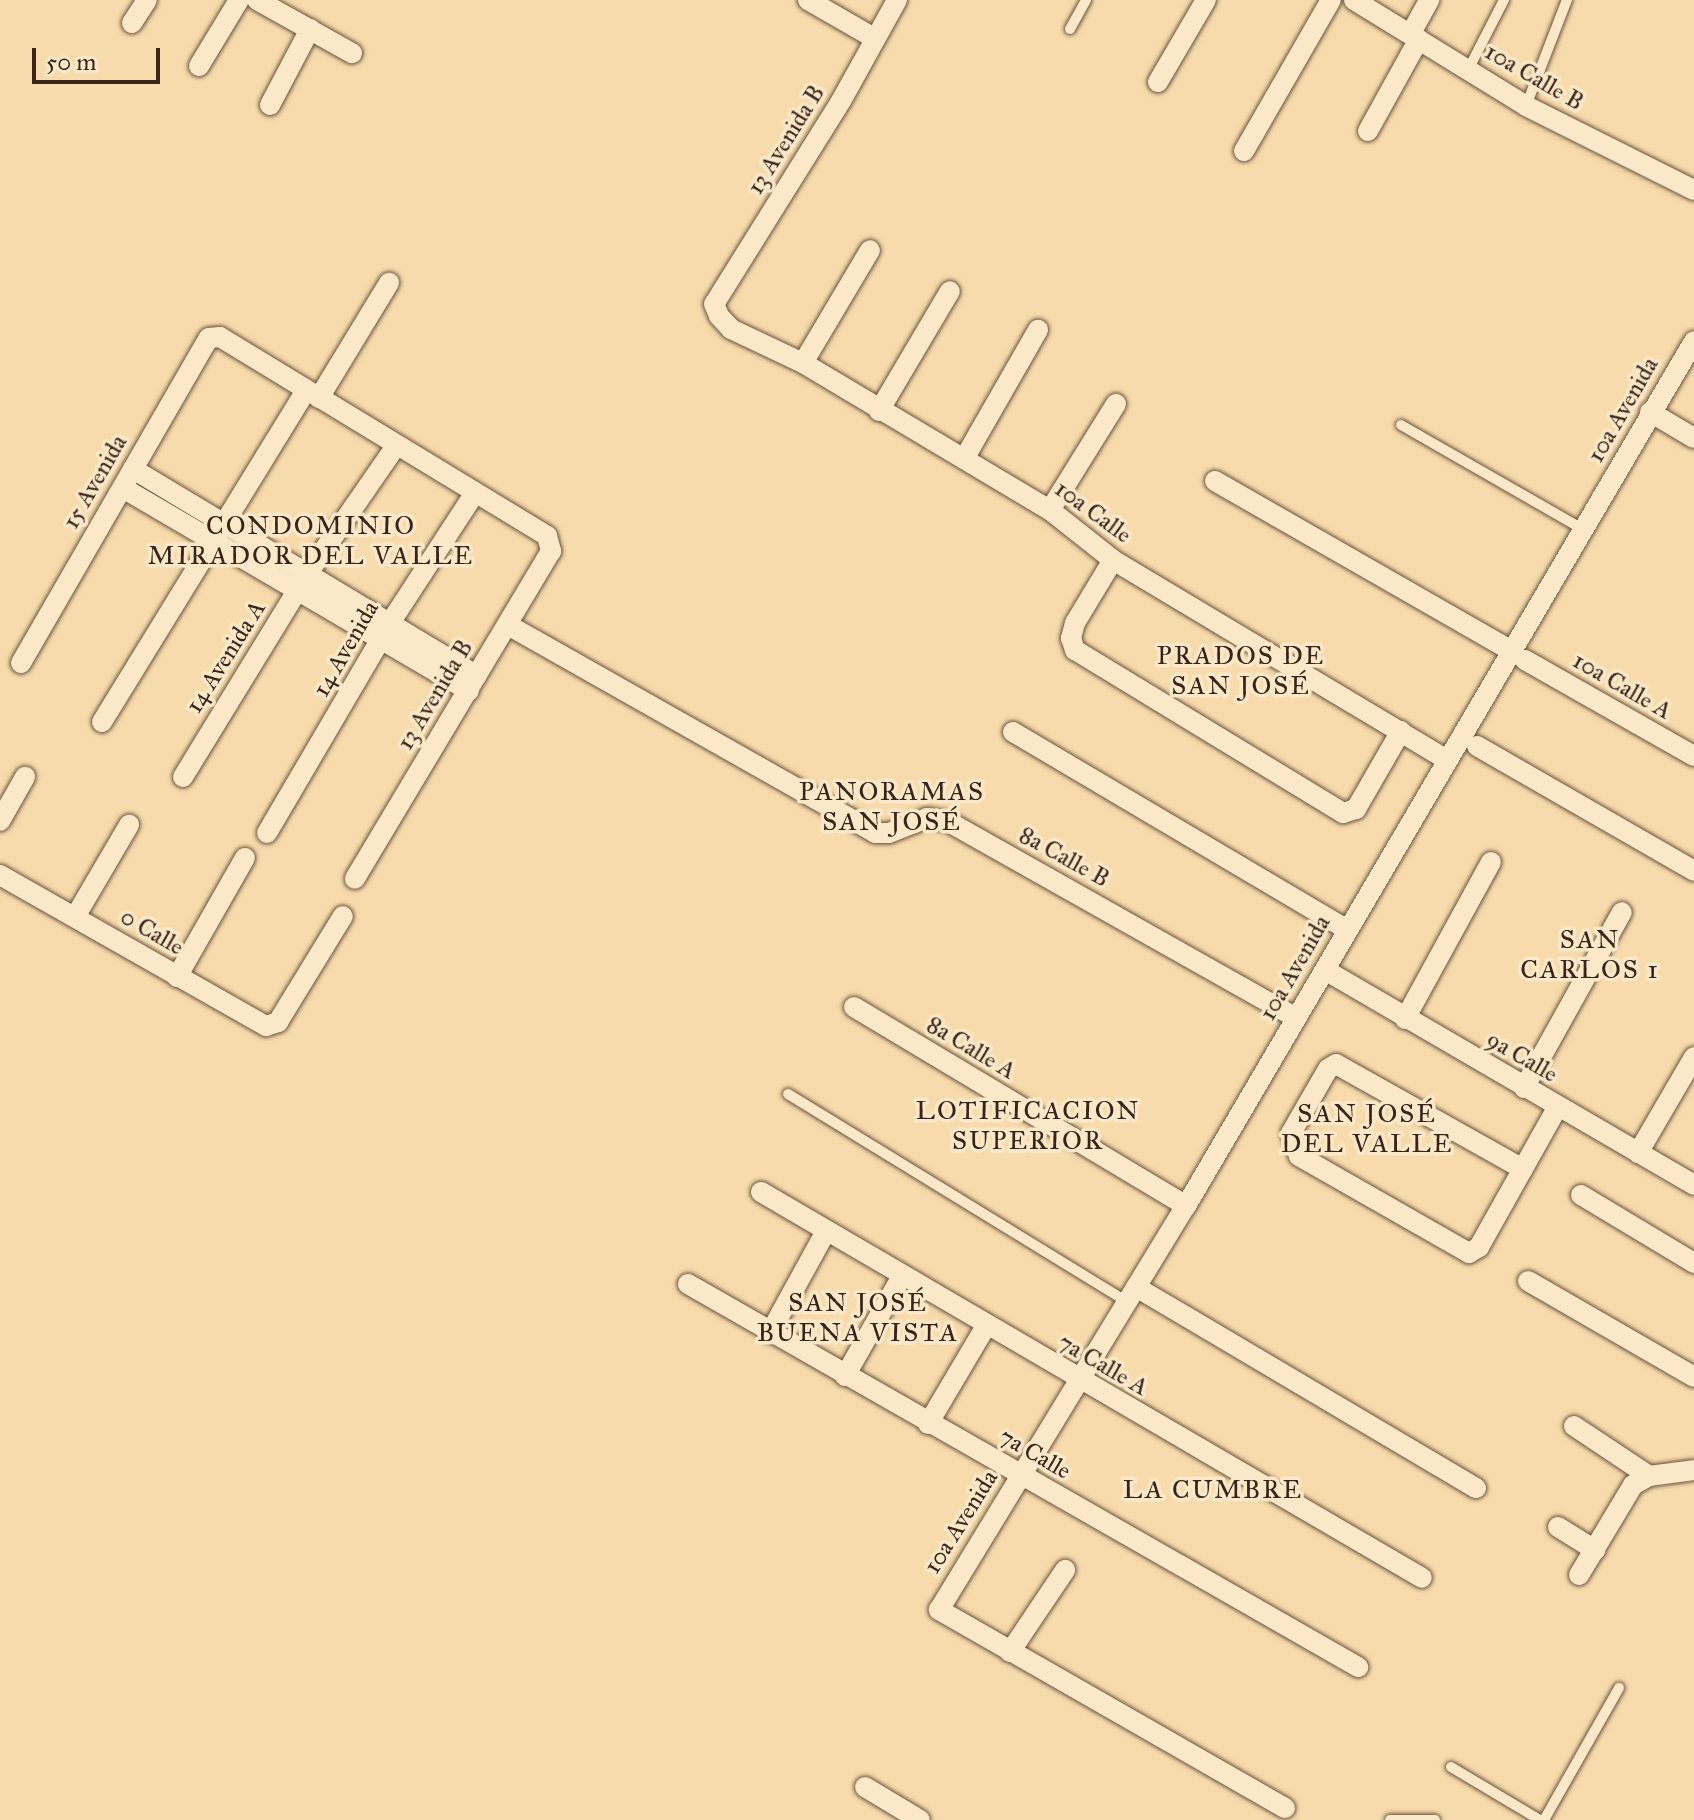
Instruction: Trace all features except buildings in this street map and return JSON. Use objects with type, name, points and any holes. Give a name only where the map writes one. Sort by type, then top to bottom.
[{"type":"street","points":[[132,23],[147,0]]},
{"type":"street","points":[[199,66],[239,0]]},
{"type":"street","points":[[257,0],[352,53]]},
{"type":"street","points":[[808,0],[874,38]]},
{"type":"street","name":"13 Avenida B","points":[[714,304],[841,101],[897,0]]},
{"type":"street","points":[[1158,82],[1206,0]]},
{"type":"street","points":[[1244,151],[1331,0]]},
{"type":"street","name":"10a Calle B","points":[[1354,0],[1382,7],[1415,36],[1526,106],[1694,189]]},
{"type":"street","points":[[1368,131],[1415,36],[1429,0]]},
{"type":"street","points":[[270,105],[310,29]]},
{"type":"street","points":[[803,363],[870,250]]},
{"type":"street","points":[[102,722],[218,532],[389,283]]},
{"type":"street","points":[[879,411],[950,291]]},
{"type":"street","name":"10a Calle","points":[[714,304],[731,329],[803,363],[1050,510],[1113,560],[1447,760]]},
{"type":"street","points":[[964,459],[1038,330]]},
{"type":"street","name":"15 Avenida","points":[[21,663],[203,345],[220,337],[313,394]]},
{"type":"street","name":"10a Avenida","points":[[1010,1652],[945,1616],[939,1610],[942,1601],[1186,1206],[1447,760],[1518,656],[1584,530],[1694,341]]},
{"type":"street","points":[[313,394],[474,494]]},
{"type":"street","points":[[1050,510],[1116,404]]},
{"type":"street","points":[[1650,412],[1694,438]]},
{"type":"street","name":"14 Avenida A","points":[[183,777],[302,582],[396,446]]},
{"type":"street","points":[[133,469],[218,532],[302,582],[383,641],[473,684]]},
{"type":"street","name":"10a Calle A","points":[[1215,481],[1694,756]]},
{"type":"street","points":[[123,488],[218,532]]},
{"type":"street","name":"13 Avenida B","points":[[355,879],[551,551],[547,536],[474,494]]},
{"type":"street","name":"14 Avenida","points":[[267,833],[383,641],[392,620],[474,494]]},
{"type":"street","points":[[1113,560],[1075,623],[1071,638],[1075,650],[1343,813],[1356,809],[1401,731]]},
{"type":"street","points":[[302,582],[392,620],[473,684]]},
{"type":"street","name":"8a Calle B","points":[[508,625],[875,833],[889,833],[927,818],[947,821],[1296,1018]]},
{"type":"street","points":[[1013,732],[1348,930]]},
{"type":"street","points":[[1477,746],[1694,871]]},
{"type":"street","points":[[0,821],[25,777]]},
{"type":"street","points":[[75,917],[129,825]]},
{"type":"street","points":[[177,977],[245,858]]},
{"type":"street","points":[[1405,1019],[1491,862]]},
{"type":"street","name":"0 Calle","points":[[0,875],[251,1022],[266,1026],[278,1022],[343,916]]},
{"type":"street","points":[[1524,1088],[1622,912]]},
{"type":"street","name":"9a Calle","points":[[1325,970],[1557,1108],[1694,1185]]},
{"type":"street","name":"8a Calle A","points":[[854,1007],[1186,1206]]},
{"type":"street","points":[[1638,1153],[1694,1057]]},
{"type":"street","points":[[1523,1169],[1344,1066],[1328,1069],[1291,1133],[1299,1156],[1469,1253],[1479,1247],[1523,1169],[1557,1108]]},
{"type":"street","name":"7a Calle A","points":[[761,1192],[825,1233],[1078,1381],[1422,1578]]},
{"type":"street","points":[[1581,1195],[1694,1263]]},
{"type":"street","points":[[770,1333],[825,1233]]},
{"type":"street","points":[[845,1376],[902,1276]]},
{"type":"street","points":[[1528,1281],[1694,1377]]},
{"type":"street","name":"7a Calle","points":[[688,1284],[928,1424],[1358,1667]]},
{"type":"street","points":[[1131,1294],[1476,1488]]},
{"type":"street","points":[[928,1424],[986,1326]]},
{"type":"street","points":[[1574,1426],[1649,1476]]},
{"type":"street","points":[[1579,1575],[1633,1485],[1649,1476],[1694,1470]]},
{"type":"street","points":[[1558,1527],[1595,1550]]},
{"type":"street","points":[[1065,1570],[1010,1652],[1285,1808]]},
{"type":"street","points":[[865,1787],[920,1820]]},
{"type":"lane","points":[[1070,29],[1086,0]]},
{"type":"lane","points":[[1468,70],[1504,0]]},
{"type":"lane","points":[[1526,106],[1567,0]]},
{"type":"lane","points":[[1401,425],[1584,530]]},
{"type":"lane","points":[[788,1094],[1131,1294]]},
{"type":"lane","points":[[1451,1767],[1542,1820],[1619,1688]]},
{"type":"lane","points":[[1390,1820],[1435,1820]]},
{"type":"district","name":"CONDOMINIO MIRADOR DEL VALLE","points":[[311,541]]},
{"type":"district","name":"PRADOS DE SAN JOSÉ","points":[[1241,671]]},
{"type":"district","name":"PANORAMAS SAN JOSÉ","points":[[892,807]]},
{"type":"district","name":"SAN CARLOS 1","points":[[1590,955]]},
{"type":"district","name":"LOTIFICACION SUPERIOR","points":[[1028,1126]]},
{"type":"district","name":"SAN JOSÉ DEL VALLE","points":[[1367,1129]]},
{"type":"district","name":"SAN JOSÉ BUENA VISTA","points":[[858,1318]]},
{"type":"district","name":"LA CUMBRE","points":[[1213,1490]]}]
